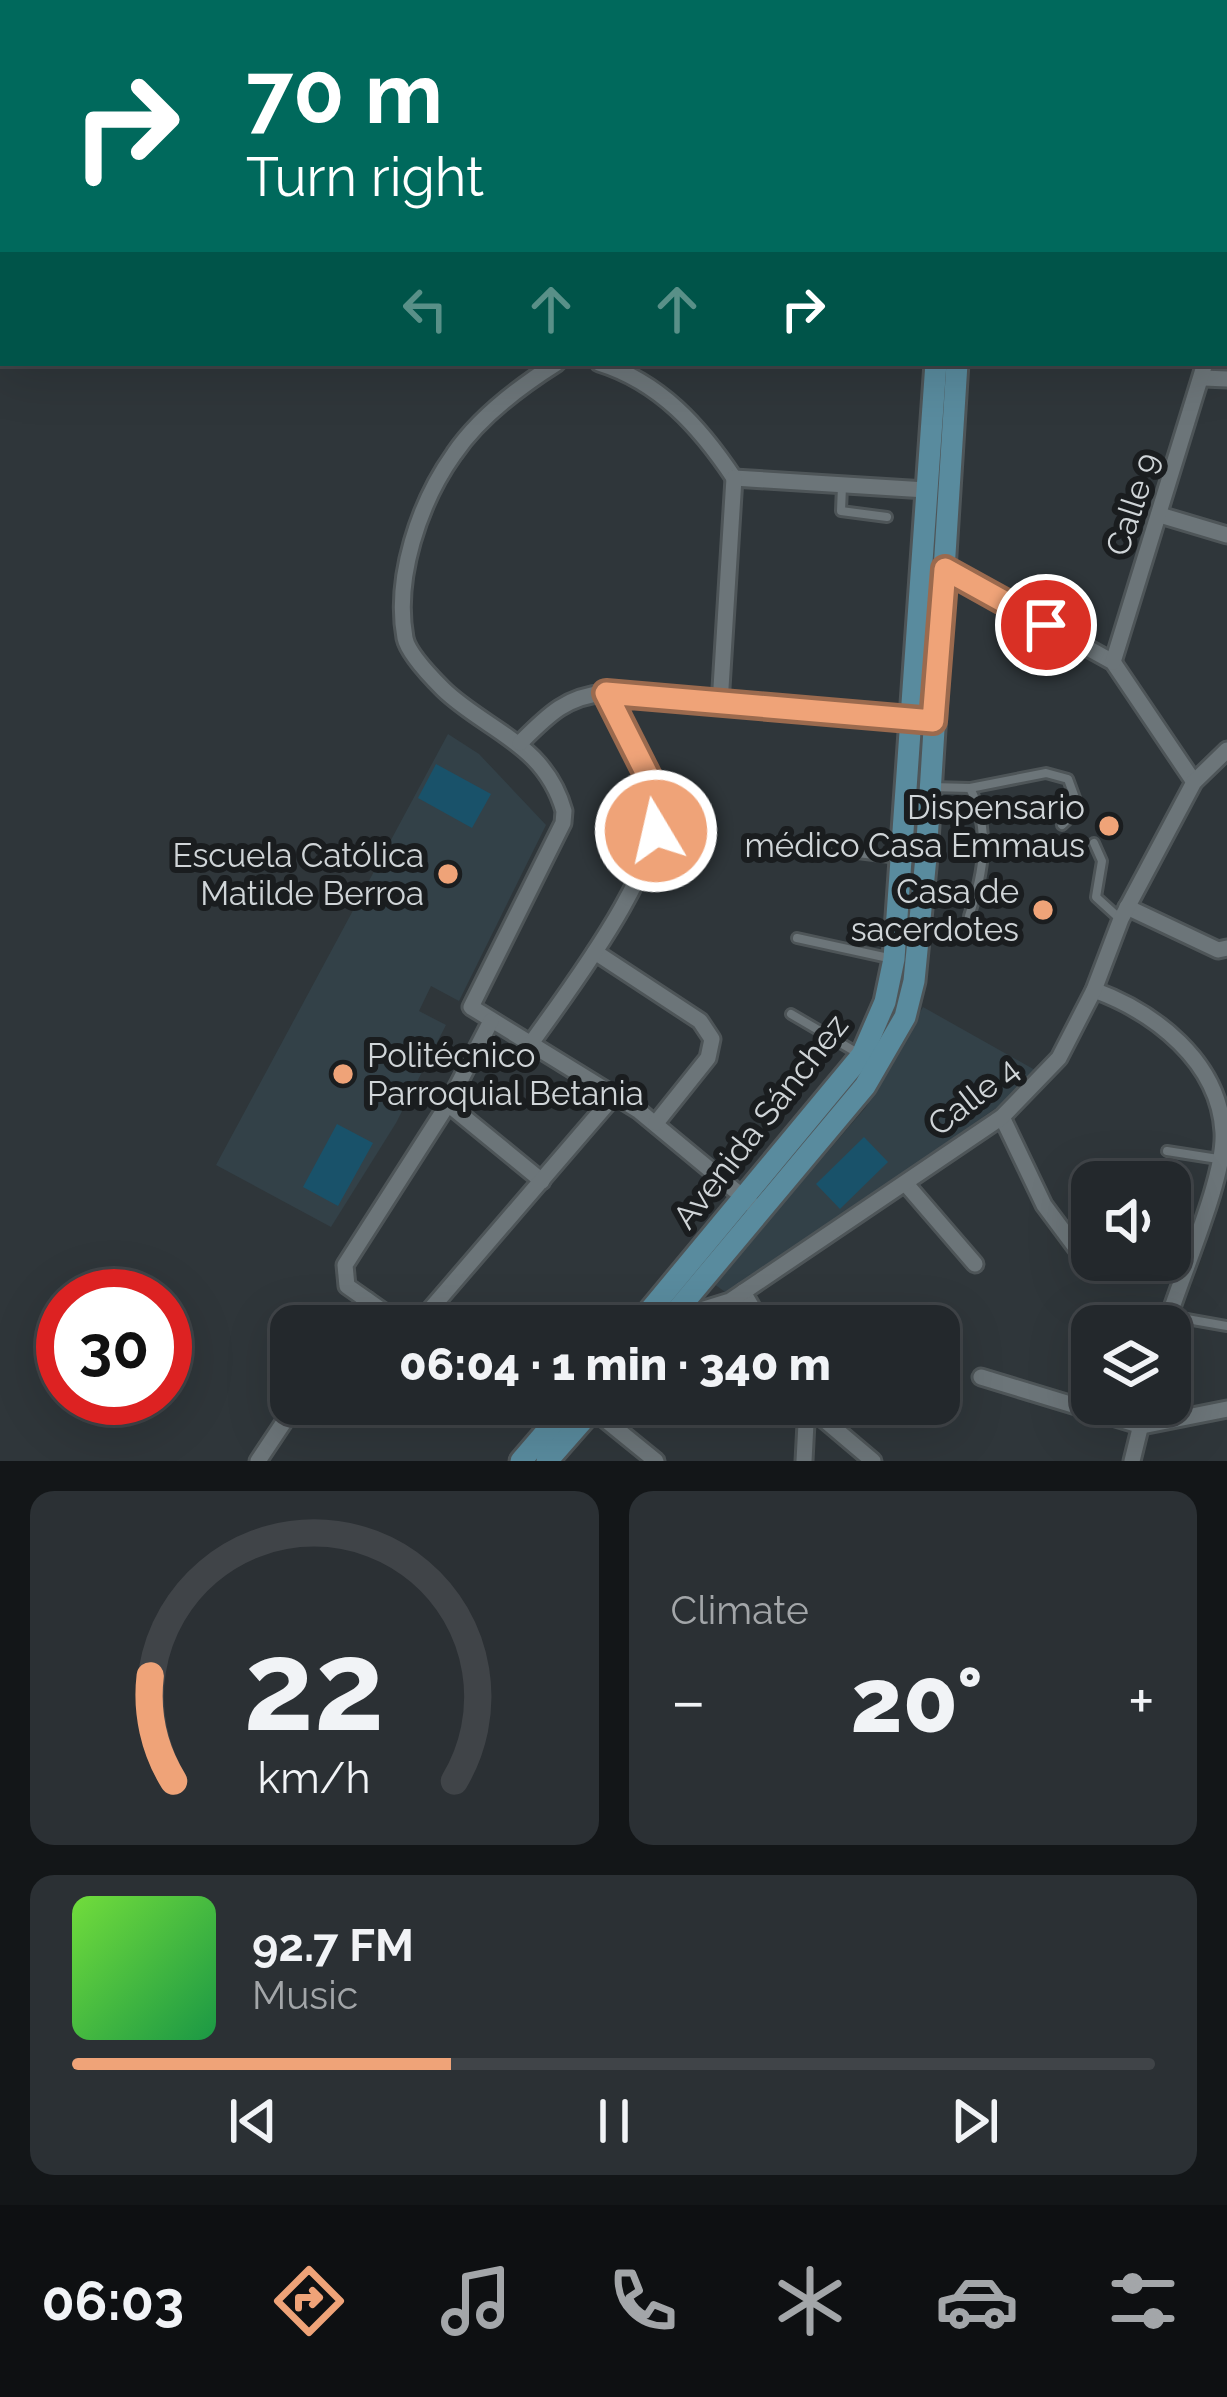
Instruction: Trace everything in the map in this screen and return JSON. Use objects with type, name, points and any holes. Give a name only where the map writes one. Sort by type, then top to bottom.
[{"type":"street","points":[[553,366],[486,417],[453,454],[426,505],[405,572],[405,642],[445,691],[520,743],[561,800],[563,823],[471,1007],[656,1124],[753,1205]]},
{"type":"street","points":[[609,366],[626,371],[672,403],[708,439],[734,478],[720,704]]},
{"type":"street","name":"Avenida Sánchez","points":[[668,1305],[753,1205],[865,1086],[895,1042],[914,981],[929,787],[922,720],[926,490],[936,366]]},
{"type":"street","name":"Avenida Sánchez","points":[[753,1205],[862,1055],[885,1002],[945,569],[957,366]]},
{"type":"street","points":[[1204,371],[1227,379]]},
{"type":"street","name":"Calle 9","points":[[1114,662],[1204,371]]},
{"type":"street","points":[[734,478],[926,490]]},
{"type":"street","points":[[1160,515],[1227,535]]},
{"type":"street","points":[[945,569],[1114,662],[1194,782]]},
{"type":"street","points":[[520,743],[559,705],[581,695],[606,693],[922,720]]},
{"type":"street","points":[[532,1042],[595,952],[632,889],[656,831],[658,796],[606,693]]},
{"type":"street","name":"Calle 4","points":[[712,1305],[743,1292],[1002,1117],[1059,1058],[1094,990],[1124,913],[1194,782],[1227,749]]},
{"type":"street","points":[[902,858],[926,857]]},
{"type":"street","points":[[1124,913],[1218,950],[1227,948]]},
{"type":"street","points":[[595,952],[700,1021],[712,1039],[708,1058],[656,1124]]},
{"type":"street","points":[[1094,990],[1137,1006],[1179,1041],[1208,1088],[1225,1129],[1172,1305]]},
{"type":"street","points":[[375,1305],[347,1286],[345,1264],[448,1104],[491,1021]]},
{"type":"street","points":[[434,1305],[614,1096]]},
{"type":"street","points":[[448,1104],[542,1180]]},
{"type":"street","points":[[1002,1117],[1044,1204],[1071,1241]]},
{"type":"street","points":[[906,1184],[976,1264]]},
{"type":"street","points":[[1211,1185],[1227,1199]]},
{"type":"street","points":[[743,1292],[751,1305]]},
{"type":"street","points":[[365,1305],[368,1300]]},
{"type":"street","points":[[981,1377],[1142,1426],[1227,1409]]},
{"type":"street","points":[[258,1461],[282,1425]]},
{"type":"street","points":[[521,1461],[564,1425]]},
{"type":"street","points":[[548,1461],[573,1425]]},
{"type":"street","points":[[610,1425],[656,1461]]},
{"type":"street","points":[[804,1461],[807,1425]]},
{"type":"street","points":[[831,1425],[873,1461]]},
{"type":"street","points":[[1132,1461],[1142,1426]]},
{"type":"lane","points":[[842,485],[841,511],[887,517]]},
{"type":"lane","points":[[929,787],[970,788],[1046,773],[1068,779],[1078,809],[1062,825]]},
{"type":"lane","points":[[969,916],[982,880],[985,817],[970,788]]},
{"type":"lane","points":[[769,842],[902,858]]},
{"type":"lane","points":[[1094,843],[1102,861],[1096,897],[1124,913]]},
{"type":"lane","points":[[797,938],[894,959]]},
{"type":"lane","points":[[791,1014],[862,1055]]},
{"type":"lane","points":[[1167,1151],[1218,1159]]},
{"type":"lane","points":[[1191,1323],[1227,1326]]},
{"type":"shaded area","points":[[448,734],[479,754],[546,825],[459,1001],[431,986],[419,1011],[446,1025],[396,1123],[331,1227],[216,1165]]},
{"type":"shaded area","points":[[436,764],[491,794],[472,828],[418,798]]},
{"type":"shaded area","points":[[923,1007],[1035,1070],[1012,1097],[728,1294],[714,1284],[866,1107]]},
{"type":"shaded area","points":[[337,1124],[373,1143],[338,1206],[303,1187]]},
{"type":"shaded area","points":[[864,1137],[888,1162],[840,1209],[816,1184]]},
{"type":"place","name":"Dispensario médico Casa Emmaus","points":[[1109,826]]},
{"type":"place","name":"Escuela Católica Matilde Berroa","points":[[448,874]]},
{"type":"place","name":"Casa de sacerdotes","points":[[1043,910]]},
{"type":"place","name":"Politécnico Parroquial Betania","points":[[343,1074]]},
{"type":"route","points":[[656,831],[658,796],[606,693],[933,721],[945,569],[1046,625]]}]
